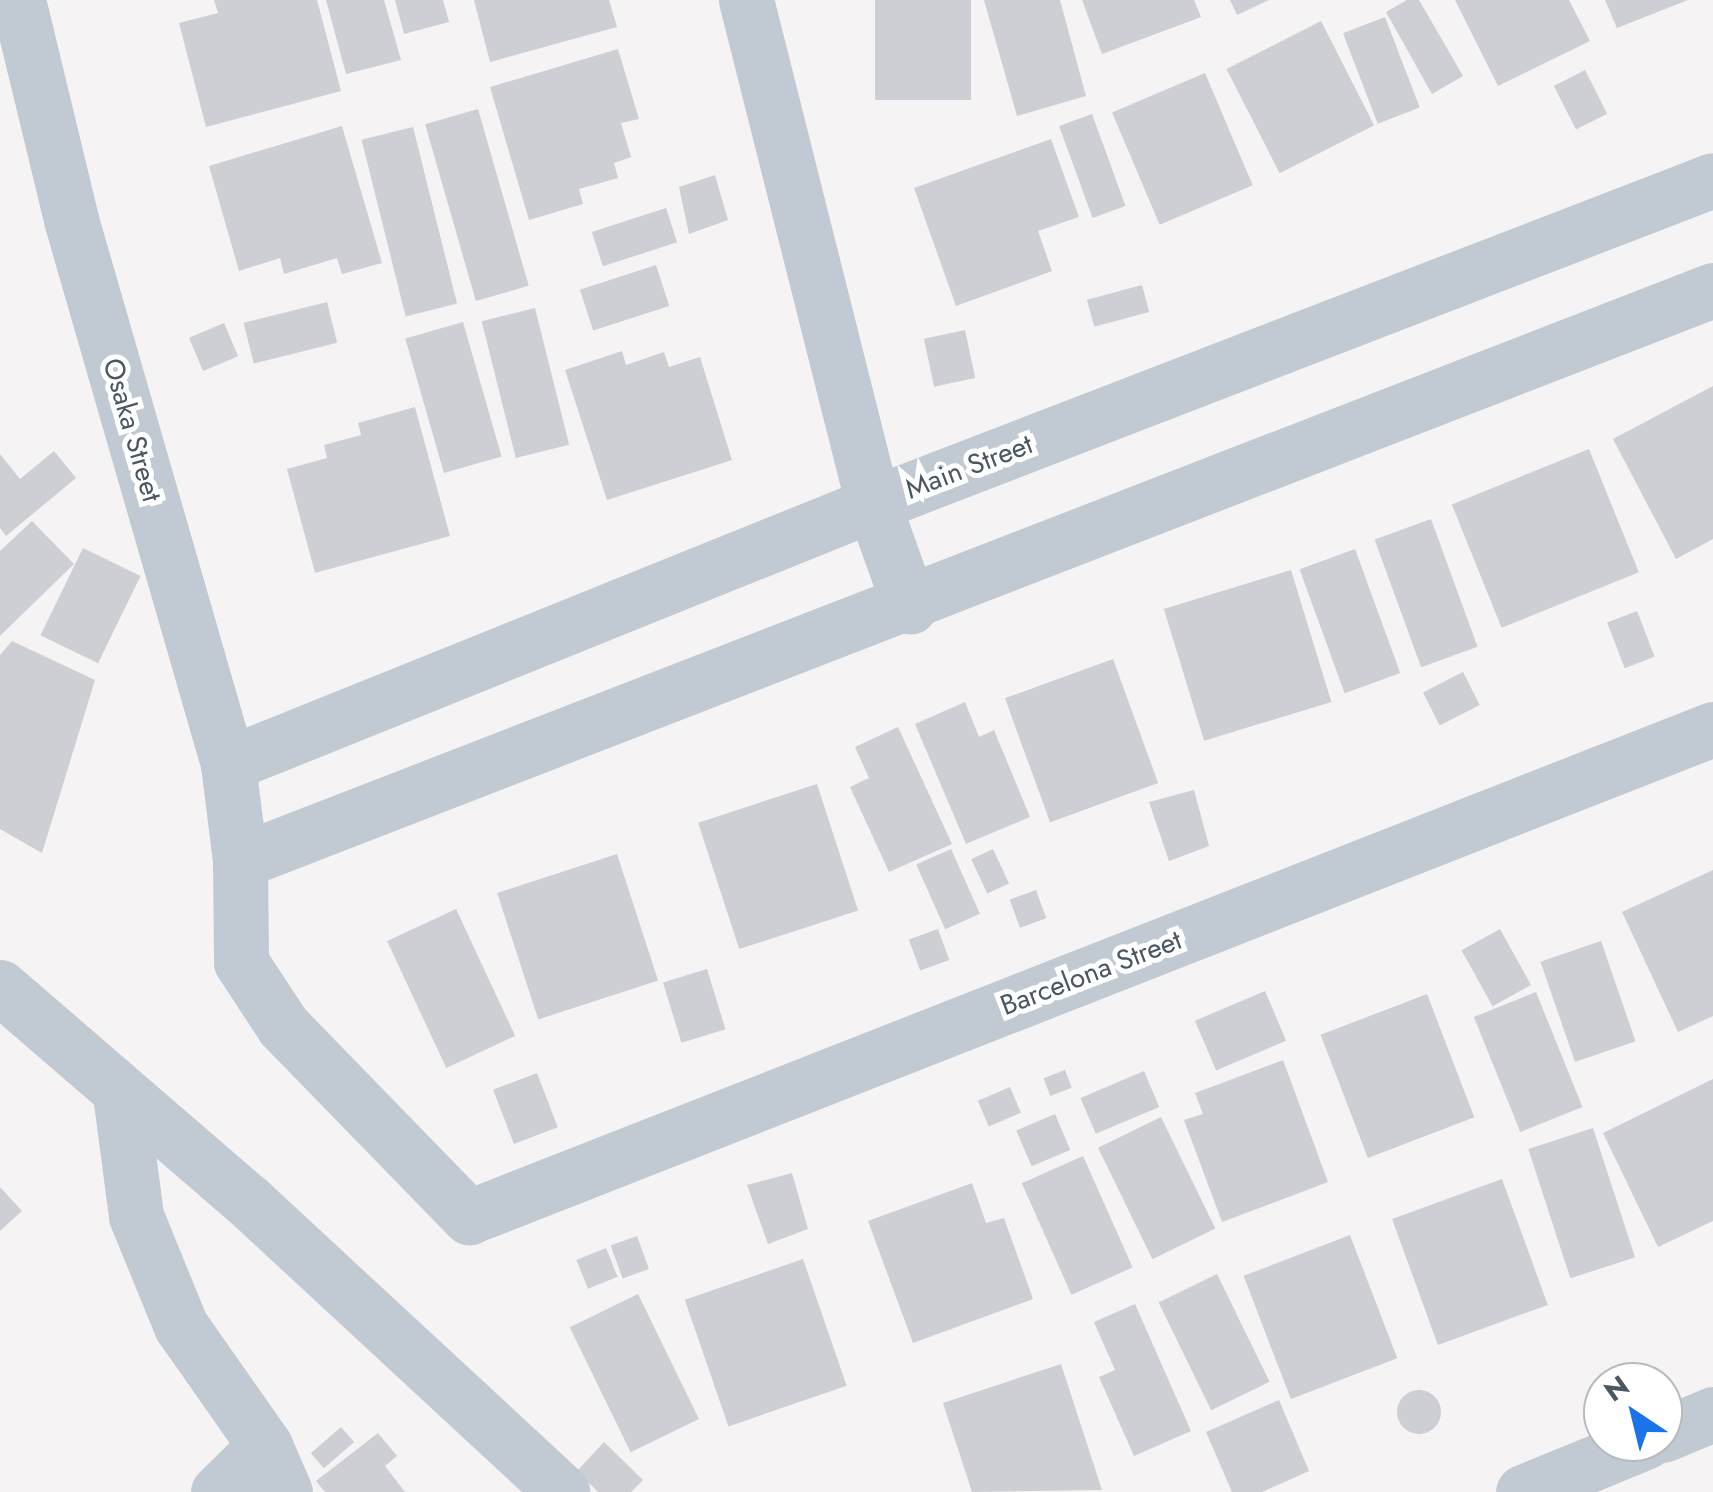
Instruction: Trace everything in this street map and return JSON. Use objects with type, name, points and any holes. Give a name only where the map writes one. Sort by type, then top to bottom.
[{"type":"street","name":"Osaka Street","points":[[18,0],[72,223],[228,764],[240,861],[241,962],[283,1026],[469,1217]]},
{"type":"street","points":[[746,0],[873,504],[910,607]]},
{"type":"street","name":"Main Street","points":[[228,764],[873,504],[1713,180]]},
{"type":"street","points":[[240,861],[910,607],[1713,290]]},
{"type":"street","name":"Barcelona Street","points":[[469,1217],[1713,729]]},
{"type":"street","points":[[0,987],[494,1424],[562,1492]]},
{"type":"street","points":[[120,1094],[136,1216],[180,1326],[275,1469],[218,1492]]},
{"type":"street","points":[[1683,1427],[1713,1414]]},
{"type":"street","points":[[494,1424],[502,1492]]},
{"type":"street","points":[[1523,1492],[1597,1462]]},
{"type":"building","points":[[214,0],[317,0],[341,91],[206,127],[179,23],[218,13]]},
{"type":"building","points":[[326,0],[384,0],[401,60],[346,74]]},
{"type":"building","points":[[395,0],[443,0],[449,22],[404,34]]},
{"type":"building","points":[[474,0],[609,0],[617,27],[490,62]]},
{"type":"building","points":[[875,0],[971,0],[971,100],[875,100]]},
{"type":"building","points":[[984,0],[1060,0],[1086,96],[1017,116]]},
{"type":"building","points":[[1082,0],[1194,0],[1201,17],[1102,54]]},
{"type":"building","points":[[1230,0],[1269,0],[1237,15]]},
{"type":"building","points":[[1407,0],[1419,0],[1463,76],[1432,94],[1386,12]]},
{"type":"building","points":[[1455,0],[1569,0],[1590,41],[1498,86]]},
{"type":"building","points":[[1605,0],[1688,0],[1617,28]]},
{"type":"building","points":[[1385,17],[1420,108],[1378,124],[1343,33]]},
{"type":"building","points":[[1321,21],[1374,125],[1280,173],[1227,69]]},
{"type":"building","points":[[618,49],[639,119],[621,123],[631,157],[614,163],[618,178],[579,189],[583,204],[529,220],[490,87]]},
{"type":"building","points":[[1585,70],[1607,114],[1576,130],[1554,86]]},
{"type":"building","points":[[1205,73],[1253,185],[1160,225],[1112,112]]},
{"type":"building","points":[[478,109],[529,286],[476,301],[425,124]]},
{"type":"building","points":[[1092,114],[1126,206],[1093,218],[1059,126]]},
{"type":"building","points":[[342,126],[382,263],[342,274],[337,258],[284,274],[280,258],[239,271],[209,166]]},
{"type":"building","points":[[413,127],[457,304],[406,316],[362,140]]},
{"type":"building","points":[[1051,139],[1079,217],[1038,231],[1052,271],[956,306],[914,188]]},
{"type":"building","points":[[715,175],[728,220],[689,234],[679,187]]},
{"type":"building","points":[[666,208],[677,242],[603,266],[592,232]]},
{"type":"building","points":[[656,265],[669,306],[593,331],[580,290]]},
{"type":"building","points":[[1142,285],[1149,312],[1094,327],[1087,300]]},
{"type":"building","points":[[327,302],[337,343],[254,364],[244,323]]},
{"type":"building","points":[[535,308],[569,445],[516,458],[482,321]]},
{"type":"building","points":[[463,322],[502,457],[444,473],[405,339]]},
{"type":"building","points":[[224,323],[238,356],[203,371],[189,338]]},
{"type":"building","points":[[965,330],[975,378],[934,387],[924,339]]},
{"type":"building","points":[[622,351],[626,365],[664,352],[669,367],[700,357],[732,460],[607,500],[565,370]]},
{"type":"building","points":[[1713,386],[1713,539],[1676,559],[1613,439]]},
{"type":"building","points":[[415,407],[450,536],[315,573],[287,469],[327,458],[324,445],[361,435],[358,423]]},
{"type":"building","points":[[1589,449],[1639,572],[1502,628],[1452,504]]},
{"type":"building","points":[[54,451],[76,478],[6,536],[0,528],[0,454],[20,479]]},
{"type":"building","points":[[1431,519],[1478,647],[1421,667],[1375,540]]},
{"type":"building","points":[[32,521],[74,564],[0,636],[0,551]]},
{"type":"building","points":[[83,548],[141,576],[98,663],[40,635]]},
{"type":"building","points":[[1355,549],[1400,673],[1345,693],[1300,569]]},
{"type":"building","points":[[1291,570],[1331,702],[1204,741],[1164,609]]},
{"type":"building","points":[[1637,611],[1655,657],[1625,668],[1607,622]]},
{"type":"building","points":[[12,641],[95,680],[42,853],[0,829],[0,655]]},
{"type":"building","points":[[1113,659],[1158,783],[1050,822],[1005,698]]},
{"type":"building","points":[[1463,672],[1480,705],[1440,725],[1423,692]]},
{"type":"building","points":[[965,702],[979,737],[994,730],[1030,817],[966,844],[915,724]]},
{"type":"building","points":[[898,727],[952,844],[889,872],[850,787],[869,778],[855,747]]},
{"type":"building","points":[[817,784],[858,910],[739,949],[698,823]]},
{"type":"building","points":[[1194,790],[1209,846],[1169,861],[1149,802]]},
{"type":"building","points":[[951,849],[980,914],[945,929],[916,864]]},
{"type":"building","points":[[993,849],[1009,883],[987,894],[971,859]]},
{"type":"building","points":[[617,854],[658,980],[538,1019],[497,893]]},
{"type":"building","points":[[1713,870],[1713,1016],[1678,1032],[1622,912]]},
{"type":"building","points":[[1036,890],[1046,918],[1020,928],[1010,900]]},
{"type":"building","points":[[456,909],[515,1036],[446,1068],[387,941]]},
{"type":"building","points":[[938,929],[949,960],[920,971],[909,940]]},
{"type":"building","points":[[1500,929],[1531,985],[1493,1006],[1462,950]]},
{"type":"building","points":[[1601,941],[1636,1041],[1575,1062],[1540,962]]},
{"type":"building","points":[[707,969],[725,1029],[681,1043],[663,982]]},
{"type":"building","points":[[1265,991],[1286,1041],[1216,1070],[1195,1021]]},
{"type":"building","points":[[1536,992],[1582,1107],[1520,1132],[1474,1017]]},
{"type":"building","points":[[1427,994],[1474,1117],[1368,1158],[1321,1035]]},
{"type":"building","points":[[1283,1060],[1328,1182],[1222,1222],[1184,1120],[1203,1114],[1195,1093]]},
{"type":"building","points":[[1065,1070],[1072,1088],[1050,1096],[1044,1078]]},
{"type":"building","points":[[1144,1071],[1159,1107],[1096,1134],[1080,1098]]},
{"type":"building","points":[[537,1073],[558,1127],[514,1144],[493,1090]]},
{"type":"building","points":[[1713,1079],[1713,1221],[1658,1247],[1603,1133]]},
{"type":"building","points":[[1010,1087],[1021,1113],[989,1126],[978,1101]]},
{"type":"building","points":[[1055,1114],[1070,1150],[1032,1166],[1016,1130]]},
{"type":"building","points":[[1161,1117],[1215,1228],[1152,1259],[1098,1148]]},
{"type":"building","points":[[1593,1128],[1635,1257],[1570,1278],[1528,1149]]},
{"type":"building","points":[[1083,1156],[1133,1267],[1071,1295],[1022,1183]]},
{"type":"building","points":[[792,1173],[808,1229],[768,1244],[747,1185]]},
{"type":"building","points":[[1502,1179],[1548,1305],[1438,1345],[1392,1219]]},
{"type":"building","points":[[972,1183],[986,1223],[1004,1218],[1033,1299],[913,1343],[868,1221]]},
{"type":"building","points":[[0,1187],[22,1211],[0,1231]]},
{"type":"building","points":[[1350,1235],[1397,1358],[1291,1399],[1244,1276]]},
{"type":"building","points":[[637,1236],[649,1269],[623,1278],[611,1246]]},
{"type":"building","points":[[606,1248],[618,1277],[588,1289],[576,1260]]},
{"type":"building","points":[[803,1259],[847,1386],[728,1426],[685,1300]]},
{"type":"building","points":[[1217,1274],[1270,1382],[1211,1410],[1159,1302]]},
{"type":"building","points":[[638,1294],[699,1419],[631,1452],[570,1327]]},
{"type":"building","points":[[1135,1304],[1191,1431],[1134,1456],[1099,1377],[1115,1370],[1094,1322]]},
{"type":"building","points":[[1061,1364],[1102,1490],[972,1492],[943,1403]]},
{"type":"building","points":[[1419,1390],[1435,1396],[1441,1412],[1435,1428],[1419,1434],[1403,1428],[1397,1412],[1403,1396]]},
{"type":"building","points":[[1279,1400],[1309,1471],[1262,1492],[1232,1492],[1206,1432]]},
{"type":"building","points":[[341,1427],[354,1442],[324,1468],[311,1453]]},
{"type":"building","points":[[378,1433],[397,1456],[385,1466],[405,1492],[325,1492],[316,1481]]},
{"type":"building","points":[[604,1442],[643,1480],[631,1492],[598,1492],[577,1471]]}]
